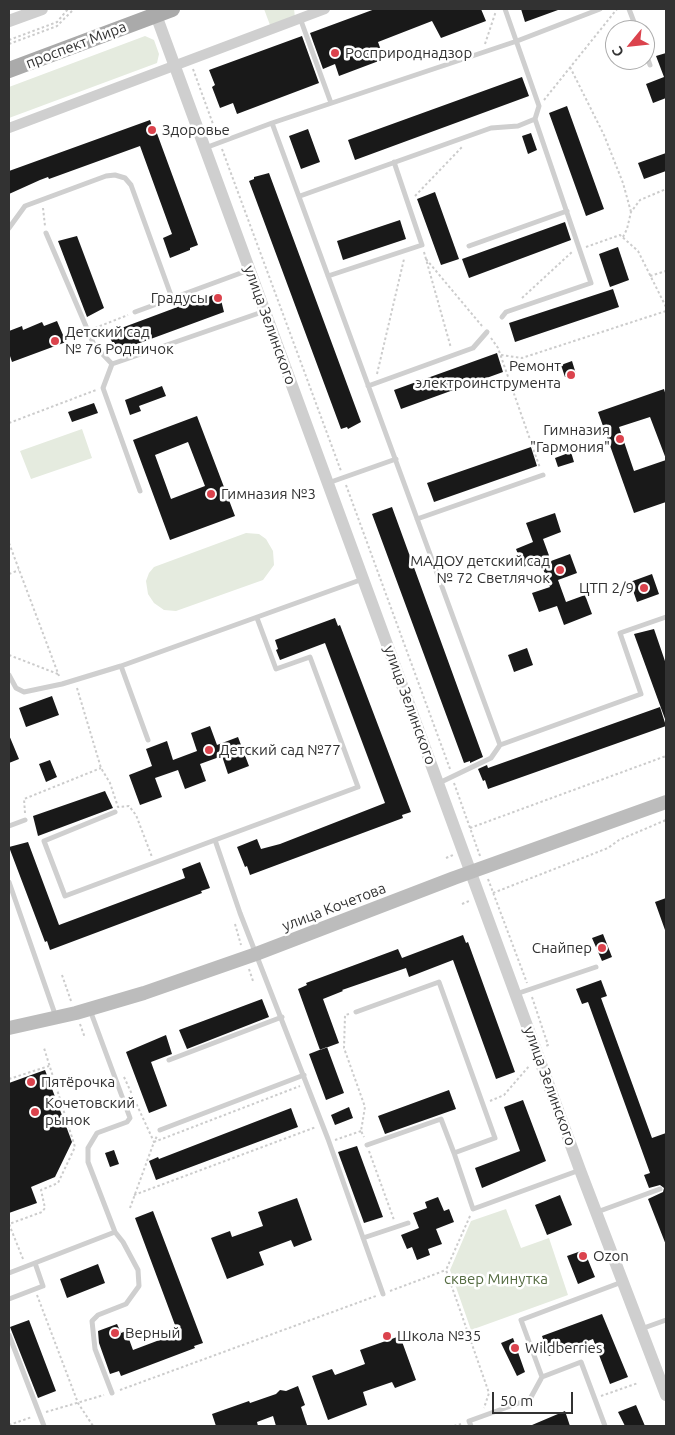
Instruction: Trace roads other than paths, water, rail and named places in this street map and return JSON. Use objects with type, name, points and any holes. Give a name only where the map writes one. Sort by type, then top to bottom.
[{"type":"main road","name":"проспект Мира","points":[[9,70],[172,9]]},
{"type":"main road","name":"улица Кочетова","points":[[9,1028],[90,1010],[256,954],[472,872],[666,802]]},
{"type":"street","points":[[9,22],[42,9]]},
{"type":"street","points":[[9,128],[325,9]]},
{"type":"street","name":"улица Зелинского","points":[[156,15],[580,1170],[666,1395]]},
{"type":"lane","points":[[502,317],[506,312],[591,283],[535,119],[540,106],[505,9]]},
{"type":"lane","points":[[205,148],[272,123],[517,41],[600,9]]},
{"type":"lane","points":[[300,18],[331,103]]},
{"type":"lane","points":[[300,196],[491,128],[518,126],[535,119]]},
{"type":"lane","points":[[272,123],[500,745]]},
{"type":"lane","points":[[328,276],[422,245],[394,162]]},
{"type":"lane","points":[[9,228],[25,206],[106,176],[115,175],[125,178],[131,184],[172,298]]},
{"type":"lane","points":[[469,246],[566,211]]},
{"type":"lane","points":[[46,233],[94,345],[112,364]]},
{"type":"lane","points":[[135,312],[250,269]]},
{"type":"lane","points":[[140,491],[102,388],[112,364],[265,311]]},
{"type":"lane","points":[[368,386],[473,348],[487,332]]},
{"type":"lane","points":[[328,483],[396,459]]},
{"type":"lane","points":[[417,519],[543,475]]},
{"type":"lane","points":[[9,675],[16,688],[24,692],[62,684],[122,666],[364,579]]},
{"type":"lane","points":[[439,783],[491,758],[500,745],[642,694],[620,633],[666,617]]},
{"type":"lane","points":[[114,812],[44,841],[65,896],[358,787],[310,657],[276,669],[257,618]]},
{"type":"lane","points":[[122,666],[148,740]]},
{"type":"lane","points":[[9,826],[25,820]]},
{"type":"lane","points":[[215,840],[240,913],[329,1142],[383,1294]]},
{"type":"lane","points":[[9,882],[57,1018]]},
{"type":"lane","points":[[516,994],[596,967]]},
{"type":"lane","points":[[356,1012],[439,982],[495,1138],[454,1153]]},
{"type":"lane","points":[[90,1010],[130,1118],[126,1122],[97,1133],[88,1148],[88,1162],[114,1232],[123,1242],[138,1270],[139,1286],[126,1304],[98,1315],[92,1321],[95,1349],[112,1393]]},
{"type":"lane","points":[[168,1060],[282,1017]]},
{"type":"lane","points":[[160,1130],[304,1075]]},
{"type":"lane","points":[[367,1146],[441,1119],[473,1209],[580,1170]]},
{"type":"lane","points":[[596,1212],[660,1189]]},
{"type":"lane","points":[[363,1238],[408,1223]]},
{"type":"lane","points":[[9,1273],[114,1232]]},
{"type":"lane","points":[[9,1299],[43,1286],[35,1263]]},
{"type":"lane","points":[[542,1377],[521,1320],[622,1282]]},
{"type":"lane","points":[[641,1329],[666,1320]]},
{"type":"lane","points":[[9,1334],[44,1426]]},
{"type":"lane","points":[[9,1358],[16,1355]]},
{"type":"lane","points":[[471,1426],[469,1421],[530,1399],[542,1377],[581,1362],[605,1426]]},
{"type":"place","name":"Росприроднадзор","points":[[335,53]]},
{"type":"place","name":"Здоровье","points":[[152,130]]},
{"type":"place","name":"Градусы","points":[[218,298]]},
{"type":"place","name":"Детский сад № 76 Родничок","points":[[55,341]]},
{"type":"place","name":"Ремонт электроинструмента","points":[[571,375]]},
{"type":"place","name":"Гимназия \"Гармония\"","points":[[620,439]]},
{"type":"place","name":"Гимназия №3","points":[[211,494]]},
{"type":"place","name":"МАДОУ детский сад № 72 Светлячок","points":[[560,570]]},
{"type":"place","name":"ЦТП 2/9","points":[[644,588]]},
{"type":"place","name":"Детский сад №77","points":[[209,750]]},
{"type":"place","name":"Снайпер","points":[[602,948]]},
{"type":"place","name":"Пятёрочка","points":[[31,1082]]},
{"type":"place","name":"Кочетовский рынок","points":[[35,1112]]},
{"type":"place","name":"Ozon","points":[[583,1256]]},
{"type":"place","name":"Верный","points":[[115,1333]]},
{"type":"place","name":"Школа №35","points":[[387,1336]]},
{"type":"place","name":"Wildberries","points":[[515,1348]]},
{"type":"park label","name":"сквер Минутка","points":[[496,1279]]}]
